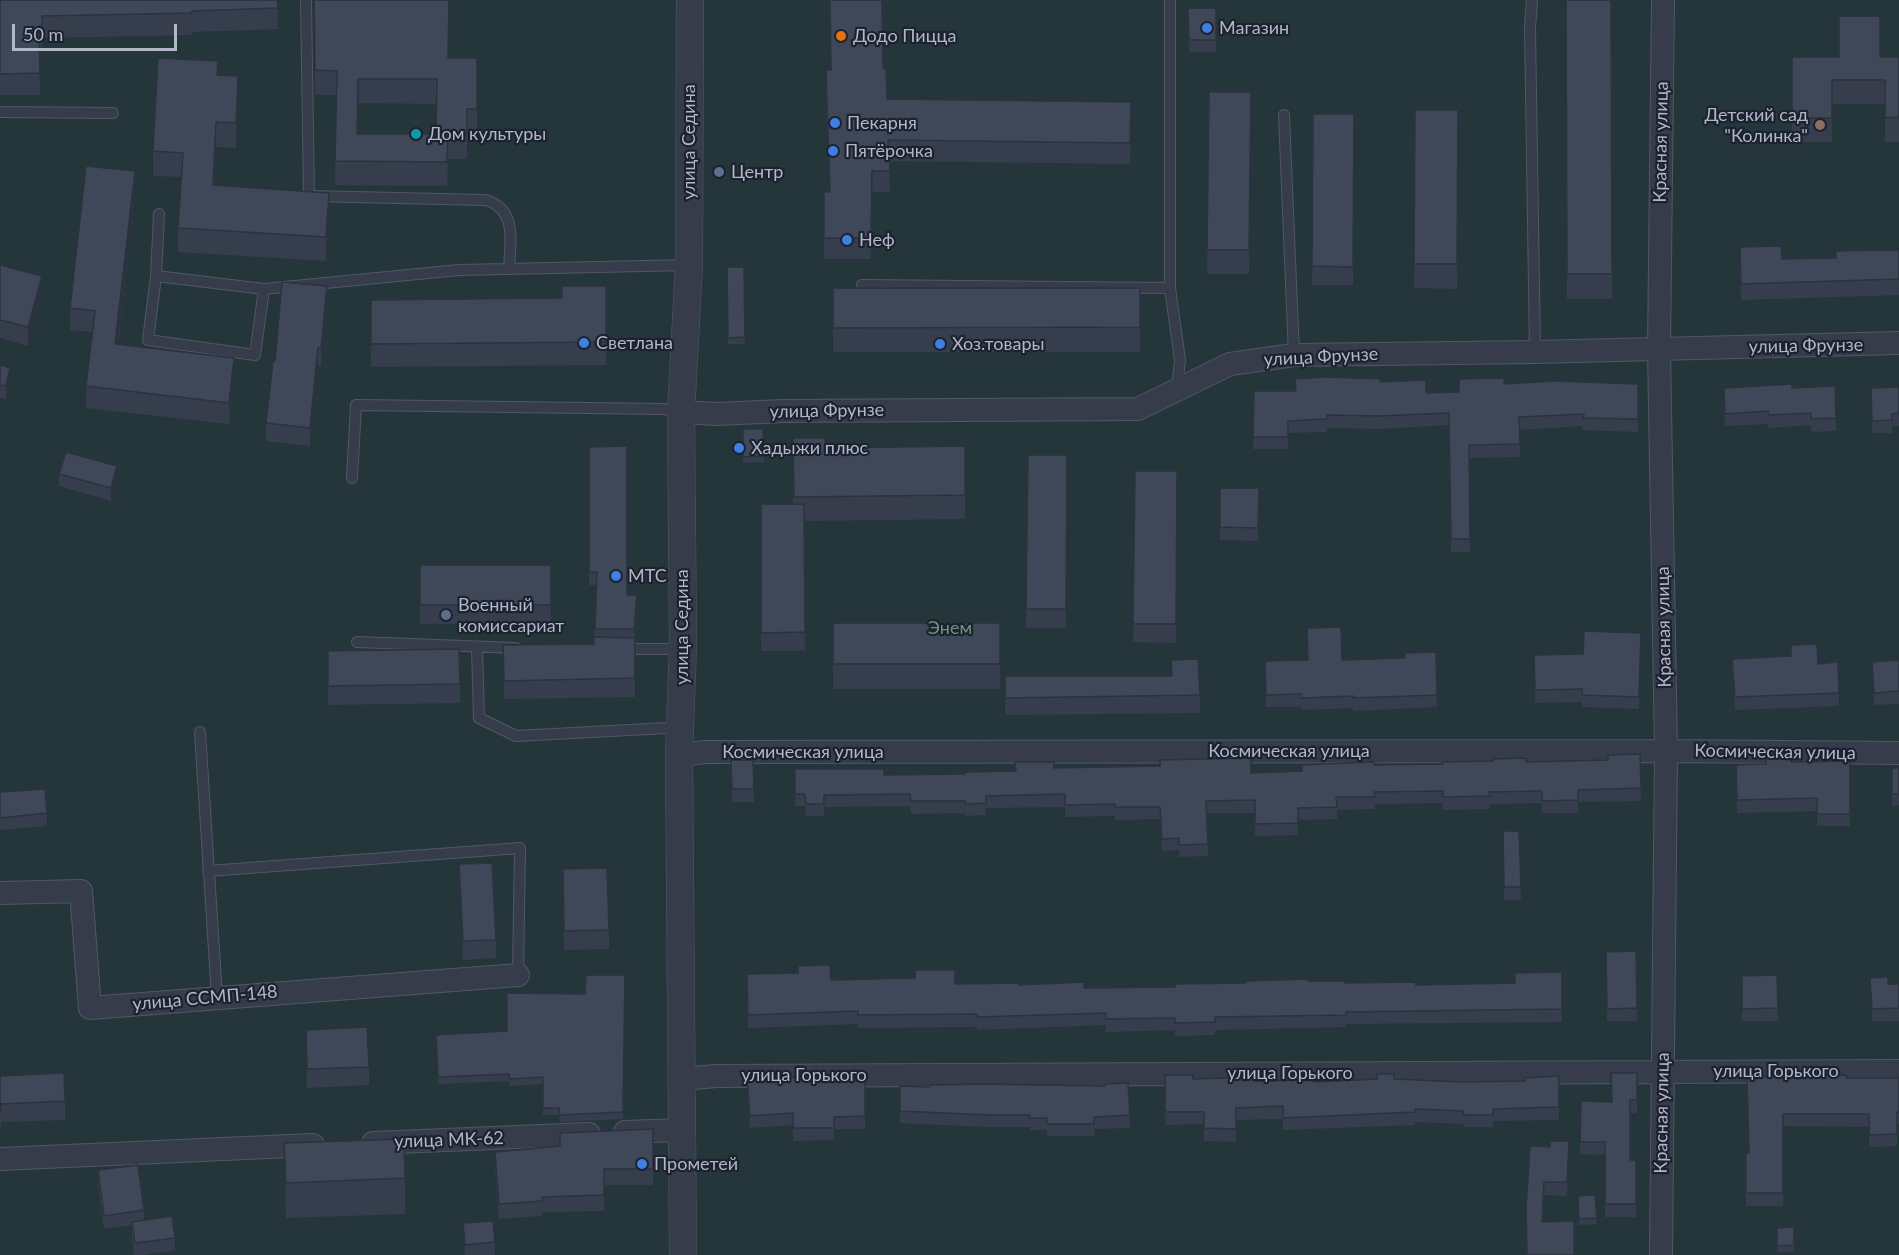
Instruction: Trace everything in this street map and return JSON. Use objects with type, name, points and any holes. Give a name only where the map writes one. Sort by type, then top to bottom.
[{"type":"street","name":"улица Седина","points":[[682,1255],[681,412],[689,265],[690,0]]},
{"type":"street","name":"Красная улица","points":[[1661,1255],[1666,751],[1659,349],[1663,0]]},
{"type":"street","name":"улица Фрунзе","points":[[681,412],[716,414],[795,411],[1138,409],[1230,364],[1294,355],[1899,344]]},
{"type":"street","name":"Космическая улица","points":[[680,745],[706,752],[1666,751],[1899,753]]},
{"type":"street","name":"улица ССМП-148","points":[[0,893],[81,891],[90,1008],[518,975]]},
{"type":"street","name":"улица Горького","points":[[681,1079],[716,1076],[1899,1071]]},
{"type":"street","name":"улица МК-62","points":[[0,1159],[682,1130]]},
{"type":"lane","points":[[306,0],[309,196],[486,200],[497,203],[510,225],[509,269]]},
{"type":"lane","points":[[1170,0],[1170,288],[1180,360],[1177,390]]},
{"type":"lane","points":[[1532,0],[1530,28],[1535,352]]},
{"type":"lane","points":[[0,112],[113,113]]},
{"type":"lane","points":[[1284,115],[1294,355]]},
{"type":"lane","points":[[159,214],[156,276],[148,340],[255,355],[264,289]]},
{"type":"lane","points":[[156,276],[264,289],[459,270],[689,265]]},
{"type":"lane","points":[[862,285],[1170,288]]},
{"type":"lane","points":[[352,478],[356,405],[664,409],[681,412]]},
{"type":"lane","points":[[357,642],[524,648]]},
{"type":"lane","points":[[607,649],[666,649],[683,646]]},
{"type":"lane","points":[[477,648],[478,718],[516,736],[667,728],[680,745]]},
{"type":"lane","points":[[200,732],[217,997]]},
{"type":"lane","points":[[208,871],[520,848],[518,975]]},
{"type":"green space","name":"Энем","points":[[0,0],[1899,0],[1899,1255],[0,1255]]},
{"type":"building","points":[[0,0],[277,0],[278,8],[192,11],[192,13],[42,16],[42,26],[39,26],[40,73],[0,74]]},
{"type":"building","points":[[314,0],[449,0],[448,58],[477,58],[477,109],[467,109],[467,135],[448,134],[447,162],[335,161],[337,71],[315,70]],"holes":[[[358,79],[437,79],[436,134],[357,134]]]},
{"type":"building","points":[[830,0],[882,0],[883,68],[886,68],[887,99],[1131,102],[1130,143],[888,140],[890,171],[872,171],[871,238],[824,238],[824,192],[830,192],[826,70],[831,70]]},
{"type":"building","points":[[1566,0],[1611,0],[1612,274],[1567,274]]},
{"type":"building","points":[[1188,8],[1216,8],[1216,40],[1189,40]]},
{"type":"building","points":[[1839,16],[1880,16],[1880,57],[1899,57],[1899,117],[1885,118],[1885,80],[1832,80],[1832,118],[1792,118],[1792,57],[1839,57]]},
{"type":"building","points":[[158,58],[218,61],[217,75],[238,76],[236,123],[216,122],[213,185],[329,193],[326,237],[178,228],[183,153],[153,151]]},
{"type":"building","points":[[1209,92],[1251,92],[1249,250],[1207,250]]},
{"type":"building","points":[[1415,110],[1458,110],[1457,264],[1414,264]]},
{"type":"building","points":[[1313,114],[1354,114],[1353,267],[1312,266]]},
{"type":"building","points":[[86,166],[135,171],[115,344],[234,358],[229,403],[86,386],[95,311],[70,308]]},
{"type":"building","points":[[1781,246],[1782,259],[1836,258],[1836,251],[1899,250],[1899,279],[1741,284],[1740,247]]},
{"type":"building","points":[[0,265],[42,276],[28,327],[0,320]]},
{"type":"building","points":[[727,267],[744,267],[745,337],[728,338]]},
{"type":"building","points":[[282,282],[327,286],[310,428],[266,423],[273,361],[275,361]]},
{"type":"building","points":[[562,286],[606,286],[606,342],[371,344],[371,300],[562,298]]},
{"type":"building","points":[[833,288],[1140,288],[1140,327],[833,328]]},
{"type":"building","points":[[0,365],[10,368],[6,386],[0,385]]},
{"type":"building","points":[[1326,377],[1380,379],[1380,382],[1426,380],[1426,393],[1459,392],[1459,379],[1504,378],[1504,384],[1554,381],[1638,384],[1638,419],[1583,418],[1584,414],[1519,417],[1520,444],[1469,445],[1470,539],[1451,539],[1449,413],[1379,416],[1327,415],[1327,419],[1288,421],[1288,437],[1253,437],[1254,391],[1296,391],[1295,379]]},
{"type":"building","points":[[1792,384],[1792,388],[1835,386],[1836,418],[1811,419],[1811,413],[1769,415],[1768,411],[1725,414],[1724,388]]},
{"type":"building","points":[[1899,387],[1899,413],[1892,414],[1892,420],[1872,421],[1871,388]]},
{"type":"building","points":[[743,429],[763,429],[764,456],[743,457]]},
{"type":"building","points":[[793,438],[825,438],[825,448],[965,446],[965,495],[794,497]]},
{"type":"building","points":[[627,446],[627,595],[637,595],[634,629],[595,629],[597,572],[589,572],[589,447]]},
{"type":"building","points":[[66,452],[117,466],[111,488],[59,474]]},
{"type":"building","points":[[1028,455],[1067,455],[1066,609],[1026,609]]},
{"type":"building","points":[[1135,471],[1177,471],[1176,624],[1133,624]]},
{"type":"building","points":[[1220,488],[1259,488],[1258,528],[1220,527]]},
{"type":"building","points":[[761,504],[804,504],[805,632],[761,633]]},
{"type":"building","points":[[420,565],[551,565],[551,605],[420,605]]},
{"type":"building","points":[[833,623],[1000,623],[1000,664],[833,664]]},
{"type":"building","points":[[1341,627],[1342,660],[1405,658],[1405,653],[1436,652],[1437,695],[1301,698],[1301,694],[1266,695],[1265,661],[1308,660],[1307,628]]},
{"type":"building","points":[[1584,631],[1641,633],[1639,697],[1582,695],[1582,689],[1535,690],[1534,655],[1583,654]]},
{"type":"building","points":[[594,637],[635,638],[635,678],[504,681],[503,645],[594,644]]},
{"type":"building","points":[[1817,644],[1818,664],[1838,662],[1839,693],[1735,697],[1732,659],[1791,656],[1791,645]]},
{"type":"building","points":[[459,649],[460,684],[328,686],[328,651]]},
{"type":"building","points":[[1198,659],[1200,695],[1005,698],[1005,676],[1172,676],[1171,660]]},
{"type":"building","points":[[1899,660],[1899,691],[1874,693],[1872,662]]},
{"type":"building","points":[[1791,753],[1791,762],[1850,761],[1850,814],[1817,814],[1817,798],[1737,800],[1736,765],[1766,764],[1766,754]]},
{"type":"building","points":[[1640,754],[1641,788],[1578,790],[1578,800],[1542,801],[1542,791],[1489,792],[1490,796],[1443,797],[1443,791],[1374,792],[1375,797],[1336,797],[1337,807],[1298,808],[1298,823],[1255,824],[1255,800],[1206,801],[1208,844],[1179,845],[1179,838],[1162,839],[1160,807],[1115,807],[1115,804],[1065,805],[1065,794],[986,796],[986,803],[965,804],[965,801],[911,801],[910,794],[824,795],[824,804],[806,804],[805,794],[795,794],[795,769],[884,769],[884,775],[965,774],[965,772],[1016,771],[1015,762],[1054,762],[1054,768],[1160,766],[1160,760],[1251,758],[1251,773],[1302,771],[1302,765],[1374,762],[1374,765],[1443,764],[1442,762],[1526,758],[1526,762],[1608,760],[1608,755]]},
{"type":"building","points":[[731,760],[753,760],[754,789],[732,789]]},
{"type":"building","points":[[1892,768],[1899,768],[1899,794],[1892,794]]},
{"type":"building","points":[[45,789],[47,813],[0,818],[0,792]]},
{"type":"building","points":[[1503,831],[1519,831],[1521,887],[1504,887]]},
{"type":"building","points":[[492,863],[496,940],[463,941],[459,864]]},
{"type":"building","points":[[607,868],[609,930],[564,931],[563,869]]},
{"type":"building","points":[[1636,951],[1637,1008],[1607,1009],[1606,952]]},
{"type":"building","points":[[830,965],[831,980],[915,978],[915,970],[955,970],[955,984],[1019,983],[1019,985],[1084,982],[1084,988],[1175,987],[1175,984],[1308,979],[1308,981],[1345,981],[1345,983],[1415,982],[1416,985],[1515,983],[1515,973],[1562,972],[1562,1009],[1346,1012],[1346,1015],[1215,1017],[1215,1022],[1175,1023],[1175,1018],[1106,1019],[1106,1013],[977,1017],[977,1014],[858,1015],[858,1011],[748,1015],[747,974],[798,973],[798,966]]},
{"type":"building","points":[[586,975],[625,975],[623,1112],[560,1115],[559,1108],[543,1108],[543,1077],[510,1079],[509,1074],[438,1077],[436,1035],[507,1031],[507,993],[585,994]]},
{"type":"building","points":[[1777,975],[1778,1008],[1742,1009],[1742,976]]},
{"type":"building","points":[[1888,977],[1888,984],[1899,984],[1899,1008],[1872,1009],[1870,978]]},
{"type":"building","points":[[367,1027],[369,1067],[307,1069],[306,1030]]},
{"type":"building","points":[[64,1073],[65,1101],[1,1104],[0,1112],[0,1076]]},
{"type":"building","points":[[1611,1073],[1637,1073],[1637,1100],[1630,1100],[1630,1160],[1636,1160],[1636,1204],[1605,1204],[1605,1142],[1580,1142],[1581,1101],[1612,1102]]},
{"type":"building","points":[[1377,1074],[1394,1074],[1394,1079],[1463,1082],[1525,1081],[1525,1078],[1559,1076],[1559,1107],[1493,1109],[1493,1115],[1464,1115],[1463,1111],[1415,1109],[1415,1112],[1283,1118],[1283,1106],[1236,1108],[1236,1129],[1204,1128],[1204,1112],[1165,1112],[1165,1075],[1193,1075],[1193,1079],[1255,1077],[1255,1081],[1314,1080],[1314,1082],[1377,1079]]},
{"type":"building","points":[[1846,1075],[1846,1078],[1899,1078],[1897,1134],[1869,1135],[1869,1114],[1783,1114],[1783,1193],[1746,1193],[1746,1153],[1749,1153],[1747,1077]]},
{"type":"building","points":[[806,1077],[806,1082],[865,1081],[865,1116],[834,1117],[834,1128],[793,1128],[793,1113],[750,1116],[747,1078]]},
{"type":"building","points":[[1128,1083],[1130,1115],[1094,1117],[1094,1124],[1047,1124],[1047,1118],[1030,1118],[1030,1115],[900,1111],[900,1086],[983,1084],[1105,1086],[1105,1084]]},
{"type":"building","points":[[653,1129],[653,1169],[604,1169],[604,1195],[542,1197],[542,1201],[499,1204],[495,1152],[560,1146],[560,1133]]},
{"type":"building","points":[[404,1139],[405,1178],[286,1183],[284,1143]]},
{"type":"building","points":[[1550,1141],[1569,1141],[1567,1182],[1544,1182],[1542,1222],[1574,1221],[1574,1255],[1527,1255],[1526,1208],[1530,1146],[1550,1147]]},
{"type":"building","points":[[138,1165],[144,1210],[104,1216],[98,1170]]},
{"type":"building","points":[[1595,1195],[1597,1218],[1579,1219],[1578,1196]]},
{"type":"building","points":[[172,1216],[175,1238],[135,1243],[132,1222]]},
{"type":"building","points":[[493,1221],[495,1242],[465,1245],[463,1223]]},
{"type":"building","points":[[1794,1227],[1794,1245],[1777,1246],[1777,1228]]},
{"type":"place","name":"Магазин","points":[[1207,28]]},
{"type":"place","name":"Додо Пицца","points":[[841,36]]},
{"type":"place","name":"Пекарня","points":[[835,123]]},
{"type":"place","name":"Детский сад \"Колинка\"","points":[[1820,125]]},
{"type":"place","name":"Дом культуры","points":[[416,134]]},
{"type":"place","name":"Пятёрочка","points":[[833,151]]},
{"type":"place","name":"Центр","points":[[719,172]]},
{"type":"place","name":"Неф","points":[[847,240]]},
{"type":"place","name":"Светлана","points":[[584,343]]},
{"type":"place","name":"Хоз.товары","points":[[940,344]]},
{"type":"place","name":"Хадыжи плюс","points":[[739,448]]},
{"type":"place","name":"МТС","points":[[616,576]]},
{"type":"place","name":"Военный комиссариат","points":[[446,615]]},
{"type":"place","name":"Прометей","points":[[642,1164]]}]
